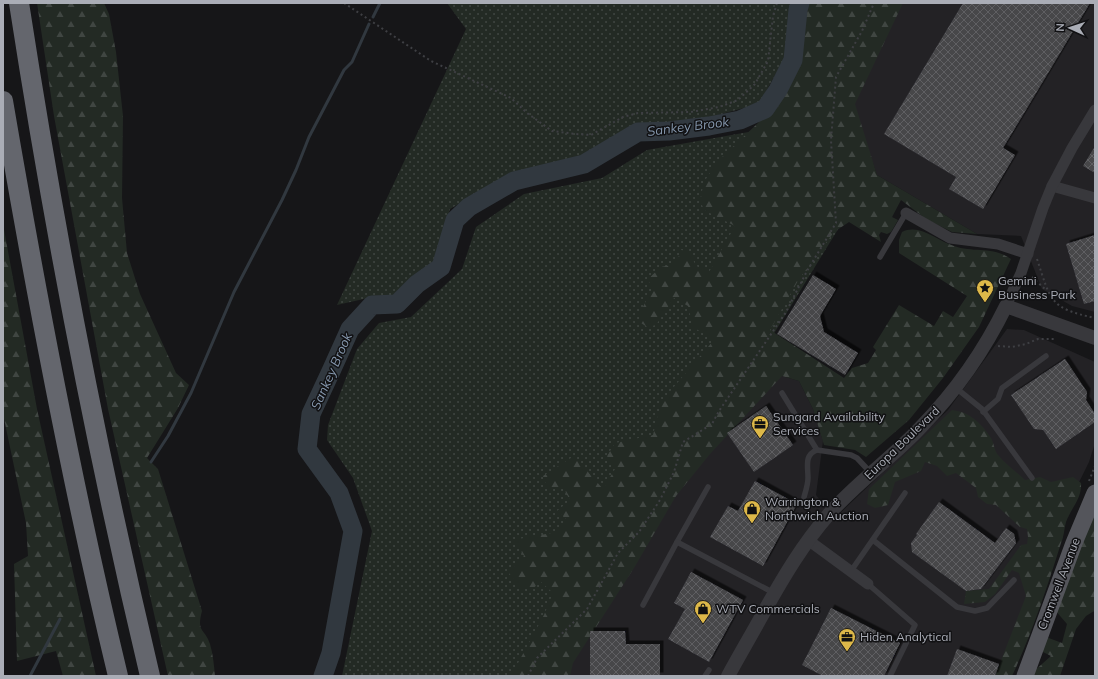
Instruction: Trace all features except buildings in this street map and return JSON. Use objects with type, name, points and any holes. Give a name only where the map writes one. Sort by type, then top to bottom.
[{"type":"highway","points":[[18,3],[40,137],[80,356],[125,572],[150,676]]},
{"type":"highway","points":[[3,101],[45,335],[77,495],[118,676]]},
{"type":"main road","name":"Cromwell Avenue","points":[[1025,676],[1071,550],[1095,493]]},
{"type":"street","name":"Europa Boulevard","points":[[728,676],[775,593],[808,540],[829,514],[920,428],[956,388],[988,342],[1032,255],[1040,214],[1052,186],[1072,148],[1095,110]]},
{"type":"street","points":[[1052,186],[1095,198]]},
{"type":"street","points":[[906,213],[950,238],[998,244],[1032,255]]},
{"type":"street","points":[[1006,306],[1095,338]]},
{"type":"street","points":[[808,540],[868,584]]},
{"type":"lane","points":[[880,257],[906,213]]},
{"type":"lane","points":[[983,412],[998,399],[1002,388],[1046,356]]},
{"type":"lane","points":[[956,388],[983,412],[1032,478]]},
{"type":"lane","points":[[782,393],[817,450]]},
{"type":"lane","points":[[804,497],[808,478],[807,461],[813,451],[817,450],[851,455],[857,458],[871,473]]},
{"type":"lane","points":[[643,605],[708,487]]},
{"type":"lane","points":[[851,572],[905,493]]},
{"type":"lane","points":[[873,540],[957,607],[975,611],[986,608],[1014,580]]},
{"type":"lane","points":[[677,542],[775,593]]},
{"type":"lane","points":[[868,584],[915,625],[890,676]]},
{"type":"lane","points":[[705,676],[709,670]]},
{"type":"path","points":[[344,3],[431,61],[511,98],[527,113],[552,131],[591,135],[623,117],[638,113],[691,112],[719,107],[738,100],[756,84],[768,61],[776,3]]},
{"type":"path","points":[[528,676],[538,658],[587,608],[618,553],[639,532],[660,500],[674,472],[683,442],[712,424],[719,411],[786,312],[807,271],[836,223],[831,140],[836,77],[862,31],[874,3]]},
{"type":"path","points":[[1032,255],[1047,291],[1053,301],[1060,307],[1095,318]]},
{"type":"path","points":[[1032,277],[1047,291]]},
{"type":"path","points":[[988,342],[999,346],[1012,347],[1026,344],[1038,339],[1056,339]]},
{"type":"shaded area","points":[[900,3],[1095,3],[1095,312],[1072,306],[1042,289],[1021,236],[977,234],[877,175],[852,103]]},
{"type":"shaded area","points":[[1007,329],[1024,330],[1095,362],[1095,443],[1089,462],[1053,535],[1001,676],[554,676],[682,473],[762,370],[799,381],[813,409],[823,441],[816,495],[835,518],[948,410]]},
{"type":"green space","points":[[37,3],[104,3],[109,14],[116,52],[123,116],[122,198],[127,253],[140,294],[176,373],[189,385],[178,408],[147,458],[158,469],[202,611],[200,623],[202,630],[210,644],[215,676],[168,676],[108,409],[54,116]]},
{"type":"green space","points":[[447,3],[791,3],[785,57],[759,104],[699,120],[636,125],[578,159],[510,174],[450,209],[434,261],[391,297],[368,298],[337,305],[466,29]]},
{"type":"green space","points":[[800,3],[903,3],[855,104],[877,175],[977,234],[952,232],[926,219],[901,200],[892,217],[898,220],[891,232],[887,234],[881,232],[879,235],[881,242],[849,222],[834,232],[799,279],[770,330],[844,378],[852,368],[868,363],[876,350],[873,347],[899,305],[934,326],[943,311],[953,317],[967,296],[899,253],[899,240],[902,232],[909,230],[922,231],[954,246],[997,252],[1011,259],[979,327],[943,378],[909,420],[866,457],[855,450],[824,445],[813,409],[799,381],[782,376],[710,454],[676,496],[634,568],[573,663],[570,676],[511,676],[544,615],[553,593],[540,581],[533,589],[519,587],[509,573],[524,556],[513,540],[557,532],[567,520],[557,511],[570,500],[562,486],[548,490],[543,476],[574,456],[603,489],[615,469],[607,456],[615,443],[653,435],[661,402],[714,340],[693,327],[688,306],[674,298],[656,325],[647,327],[641,323],[640,313],[652,289],[648,279],[661,267],[676,264],[681,250],[689,251],[696,266],[709,272],[735,226],[704,210],[700,200],[704,182],[718,161],[758,123],[780,91],[798,43],[806,9]]},
{"type":"green space","points":[[847,101],[848,213],[770,340],[696,398],[559,676],[342,676],[372,531],[353,478],[327,440],[328,425],[357,349],[379,323],[411,317],[462,269],[476,227],[524,194],[602,178],[647,150],[777,127]]},
{"type":"green space","points":[[3,224],[37,409],[96,676],[63,676],[56,651],[17,661],[14,564],[28,556],[26,523],[3,414]]},
{"type":"green space","points":[[952,410],[964,413],[979,423],[991,438],[998,455],[1025,480],[1040,477],[1051,482],[1073,477],[1081,483],[1080,494],[1066,522],[1063,538],[1039,610],[1012,676],[995,676],[1026,596],[1019,573],[1012,570],[995,594],[985,602],[964,604],[966,591],[989,589],[1021,545],[1027,544],[1027,529],[1020,527],[996,505],[987,504],[978,497],[976,488],[956,473],[947,476],[937,466],[925,462],[921,471],[895,482],[888,505],[875,508],[867,504],[869,489]]},
{"type":"green space","points":[[1095,507],[1095,609],[1086,616],[1076,629],[1060,676],[1031,676],[1033,672],[1051,656],[1039,650],[1046,637],[1062,643],[1067,624],[1055,610]]},
{"type":"waterway","points":[[373,17],[380,3]]},
{"type":"waterway","name":"Sankey Brook","points":[[323,676],[331,653],[353,531],[339,493],[307,449],[311,414],[350,329],[372,305],[397,304],[417,284],[441,267],[455,220],[469,207],[514,181],[584,164],[638,132],[669,131],[709,126],[740,120],[765,109],[778,90],[793,60],[800,3]]},
{"type":"waterway","points":[[151,462],[168,436],[191,393],[234,292],[282,200],[309,137],[344,70],[352,62],[369,24]]},
{"type":"waterway","points":[[30,676],[60,619]]},
{"type":"place","name":"Gemini Business Park","points":[[985,303]]},
{"type":"place","name":"Sungard Availability Services","points":[[760,439]]},
{"type":"place","name":"Warrington & Northwich Auction","points":[[752,524]]},
{"type":"place","name":"WTV Commercials","points":[[703,624]]},
{"type":"place","name":"Hiden Analytical","points":[[847,652]]}]
